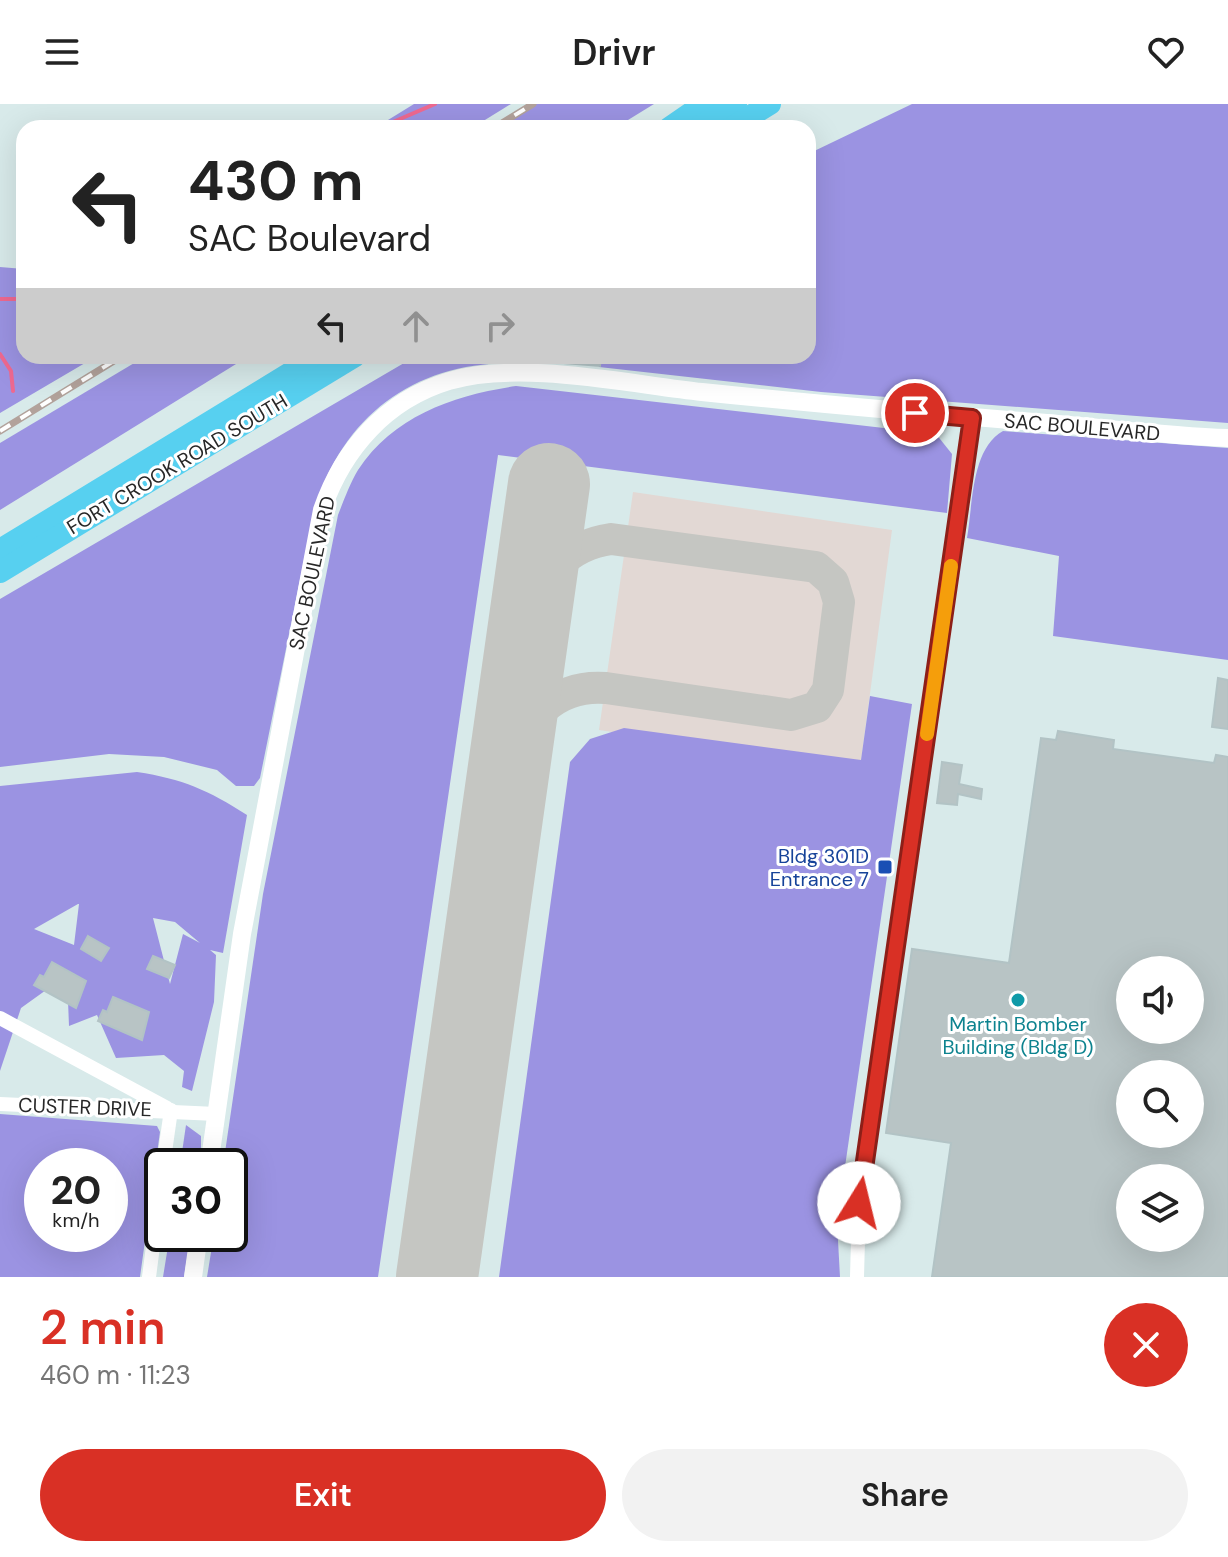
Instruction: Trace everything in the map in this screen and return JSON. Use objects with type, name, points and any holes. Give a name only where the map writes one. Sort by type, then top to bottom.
[{"type":"main road","points":[[681,120],[704,104]]},
{"type":"main road","points":[[710,120],[736,104]]},
{"type":"main road","points":[[744,120],[770,104]]},
{"type":"main road","name":"FORT CROOK ROAD SOUTH","points":[[0,550],[305,364]]},
{"type":"main road","name":"FORT CROOK ROAD SOUTH","points":[[0,572],[342,364]]},
{"type":"street","name":"SAC BOULEVARD","points":[[211,1148],[242,934],[322,510],[340,468],[375,424],[433,387],[465,377],[497,373],[972,418],[1228,438]]},
{"type":"street","points":[[857,1277],[859,1203],[972,418]]},
{"type":"street","points":[[0,1018],[171,1110],[166,1148]]},
{"type":"street","name":"CUSTER DRIVE","points":[[0,1104],[216,1114]]},
{"type":"street","points":[[149,1277],[152,1252]]},
{"type":"street","points":[[193,1277],[196,1252]]},
{"type":"shaded area","points":[[414,104],[511,104],[485,120],[388,120]]},
{"type":"shaded area","points":[[533,104],[654,104],[628,120],[511,120]]},
{"type":"shaded area","points":[[912,104],[1228,104],[1228,423],[821,392],[599,367],[599,364],[816,364],[816,150]]},
{"type":"shaded area","points":[[0,267],[16,268],[16,364],[83,364],[0,413]]},
{"type":"shaded area","points":[[133,364],[236,364],[0,510],[0,443]]},
{"type":"shaded area","points":[[402,364],[491,364],[461,368],[427,379],[396,395],[368,417],[345,445],[327,477],[313,515],[260,778],[254,786],[236,786],[217,770],[164,757],[109,754],[0,767],[0,599]]},
{"type":"shaded area","points":[[516,386],[936,434],[952,454],[947,513],[498,455],[378,1277],[207,1277],[211,1252],[248,1252],[248,1148],[226,1148],[263,894],[338,515],[358,470],[389,435],[428,411],[493,390]]},
{"type":"shaded area","points":[[1003,431],[1228,448],[1228,660],[1053,636],[1059,556],[967,538],[979,464],[993,439]]},
{"type":"shaded area","points":[[633,492],[892,530],[860,768],[599,730]]},
{"type":"shaded area","points":[[870,696],[912,704],[837,1222],[840,1277],[499,1277],[570,762],[590,739],[624,728],[861,760]]},
{"type":"shaded area","points":[[137,772],[195,787],[247,815],[223,953],[210,950],[216,955],[214,1002],[192,1091],[182,1087],[184,1071],[164,1055],[116,1058],[97,1015],[69,1026],[67,975],[21,1008],[0,1071],[0,786]],"holes":[[[78,904],[74,945],[34,929]],[[153,918],[175,922],[200,943],[183,934],[170,984]]]},
{"type":"shaded area","points":[[0,1114],[157,1126],[160,1132],[158,1148],[144,1148],[144,1248],[140,1277],[0,1277]]},
{"type":"shaded area","points":[[186,1125],[201,1136],[201,1148],[183,1148]]},
{"type":"shaded area","points":[[167,1252],[188,1252],[184,1277],[163,1277]]},
{"type":"building","points":[[1218,678],[1228,680],[1228,729],[1212,727]]},
{"type":"building","name":"Martin Bomber Building (Bldg D)","points":[[1058,731],[1114,740],[1113,749],[1214,763],[1216,755],[1228,757],[1228,1277],[932,1277],[951,1143],[886,1133],[912,949],[1009,963],[1041,738],[1056,740]]},
{"type":"building","points":[[942,762],[962,765],[959,784],[982,789],[981,799],[958,794],[957,805],[937,803]]},
{"type":"building","points":[[88,936],[109,948],[101,961],[81,949]]},
{"type":"building","points":[[153,956],[175,965],[169,978],[147,969]]},
{"type":"building","points":[[52,962],[86,981],[76,1008],[34,985],[40,975],[44,977]]},
{"type":"building","points":[[113,997],[149,1012],[142,1040],[98,1021],[103,1010],[107,1012]]},
{"type":"waterway","points":[[398,120],[435,104]]},
{"type":"waterway","points":[[0,299],[16,299]]},
{"type":"waterway","points":[[0,354],[11,371],[13,391]]},
{"type":"taxiway","points":[[510,763],[524,732],[544,708],[557,698],[588,688],[791,715],[817,707],[828,690],[839,602],[833,582],[816,567],[611,539],[581,548],[559,564],[543,587],[530,616]]},
{"type":"runway","points":[[437,1277],[549,484]]},
{"type":"railway","points":[[507,120],[533,104]]},
{"type":"railway","points":[[0,431],[109,364]]},
{"type":"slow traffic","points":[[927,734],[951,566]]},
{"type":"place","name":"Bldg 301D Entrance 7","points":[[885,867]]},
{"type":"place","name":"Martin Bomber Building (Bldg D)","points":[[1018,1000]]},
{"type":"route","points":[[859,1203],[972,418],[915,413]]}]
